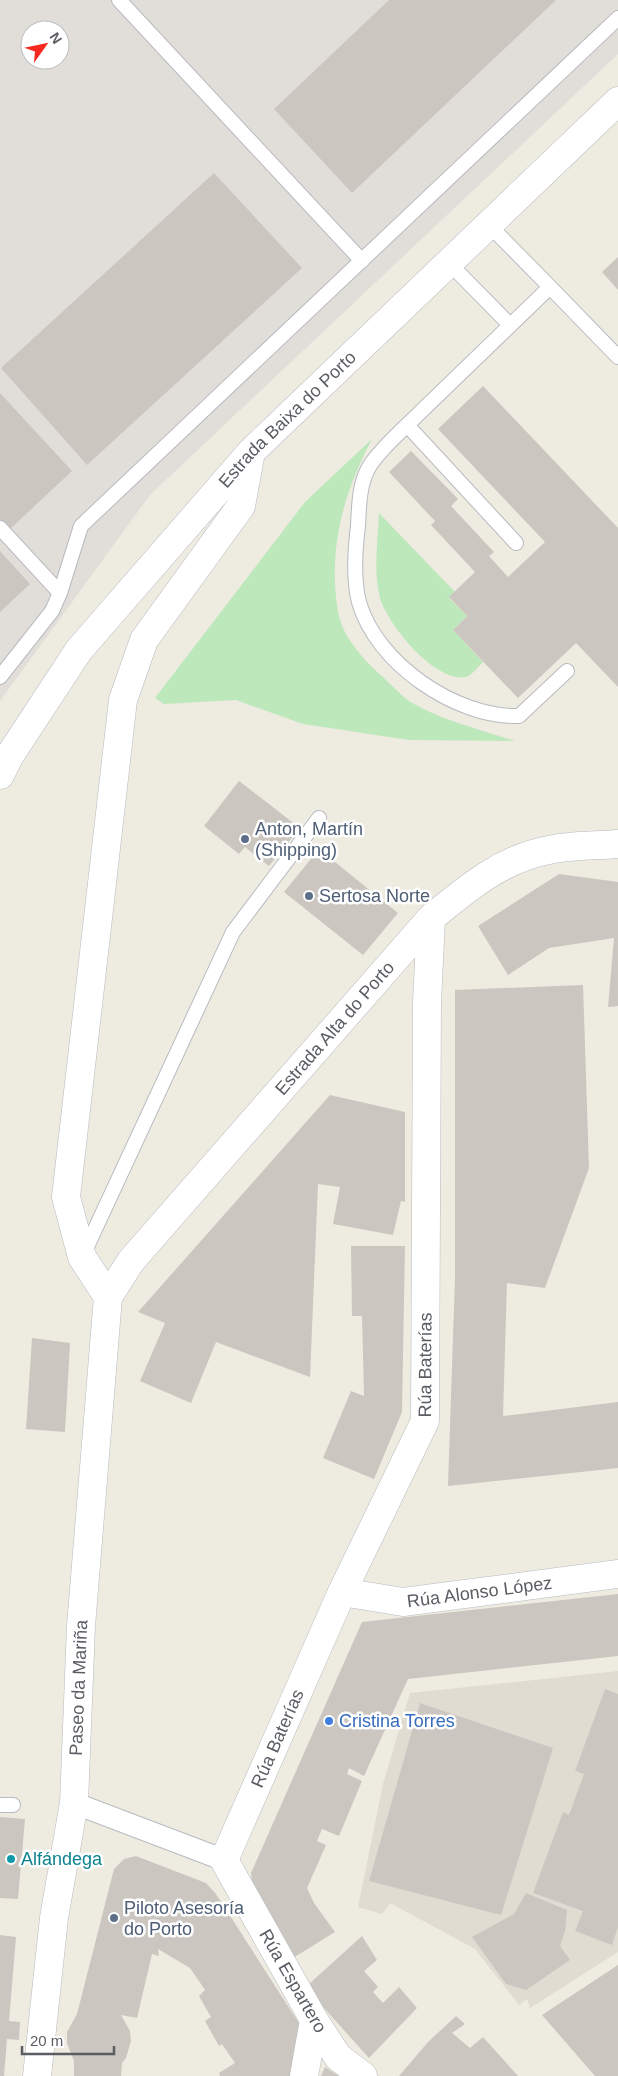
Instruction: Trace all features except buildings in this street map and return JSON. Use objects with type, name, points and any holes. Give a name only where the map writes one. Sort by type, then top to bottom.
[{"type":"street","name":"Estrada Baixa do Porto","points":[[0,775],[10,755],[79,650],[251,452],[618,101]]},
{"type":"street","points":[[108,1297],[82,1257],[66,1197],[123,700],[144,640],[241,506],[251,452]]},
{"type":"street","name":"Estrada Alta do Porto","points":[[108,1297],[131,1261],[431,918],[472,884],[506,865],[548,850],[618,844]]},
{"type":"street","name":"Rúa Baterías","points":[[224,1860],[342,1592],[425,1421],[427,1002],[431,918]]},
{"type":"street","name":"Paseo da Mariña","points":[[37,2076],[54,1918],[74,1803],[81,1626],[108,1297]]},
{"type":"street","name":"Rúa Alonso López","points":[[342,1592],[403,1602],[618,1574]]},
{"type":"street","points":[[74,1803],[224,1860]]},
{"type":"street","name":"Rúa Espartero","points":[[224,1860],[314,2020],[338,2057],[363,2076]]},
{"type":"street","points":[[304,2076],[314,2020]]},
{"type":"lane","points":[[119,0],[362,261]]},
{"type":"lane","points":[[0,677],[52,611],[60,593],[81,526],[618,18]]},
{"type":"lane","points":[[489,225],[618,357]]},
{"type":"lane","points":[[449,263],[510,325]]},
{"type":"lane","points":[[550,286],[379,453],[369,468],[363,482],[356,540],[356,573],[359,600],[367,624],[400,666],[450,699],[479,711],[504,717],[519,716],[567,671]]},
{"type":"lane","points":[[407,425],[516,543]]},
{"type":"lane","points":[[0,528],[60,593]]},
{"type":"lane","points":[[82,1257],[233,932],[319,818]]},
{"type":"shaded area","points":[[0,0],[618,0],[618,54],[150,495],[0,701]]},
{"type":"shaded area","points":[[618,1671],[618,1952],[530,2008],[527,1999],[519,2005],[475,1949],[390,1903],[382,1914],[358,1907],[383,1784],[410,1693]]},
{"type":"green space","points":[[372,439],[349,491],[339,526],[335,563],[335,589],[338,612],[343,628],[351,642],[367,661],[401,695],[412,703],[450,720],[515,741],[409,740],[303,724],[236,700],[164,704],[155,698],[305,502]]},
{"type":"green space","points":[[379,513],[455,592],[449,598],[467,616],[453,630],[483,662],[468,676],[454,676],[441,671],[427,662],[414,650],[392,623],[380,598],[378,588],[376,556]]},
{"type":"place","name":"Anton, Martín (Shipping)","points":[[245,839]]},
{"type":"place","name":"Sertosa Norte","points":[[309,896]]},
{"type":"place","name":"Cristina Torres","points":[[329,1721]]},
{"type":"place","name":"Alfándega","points":[[11,1859]]},
{"type":"place","name":"Piloto Asesoría do Porto","points":[[114,1918]]}]
